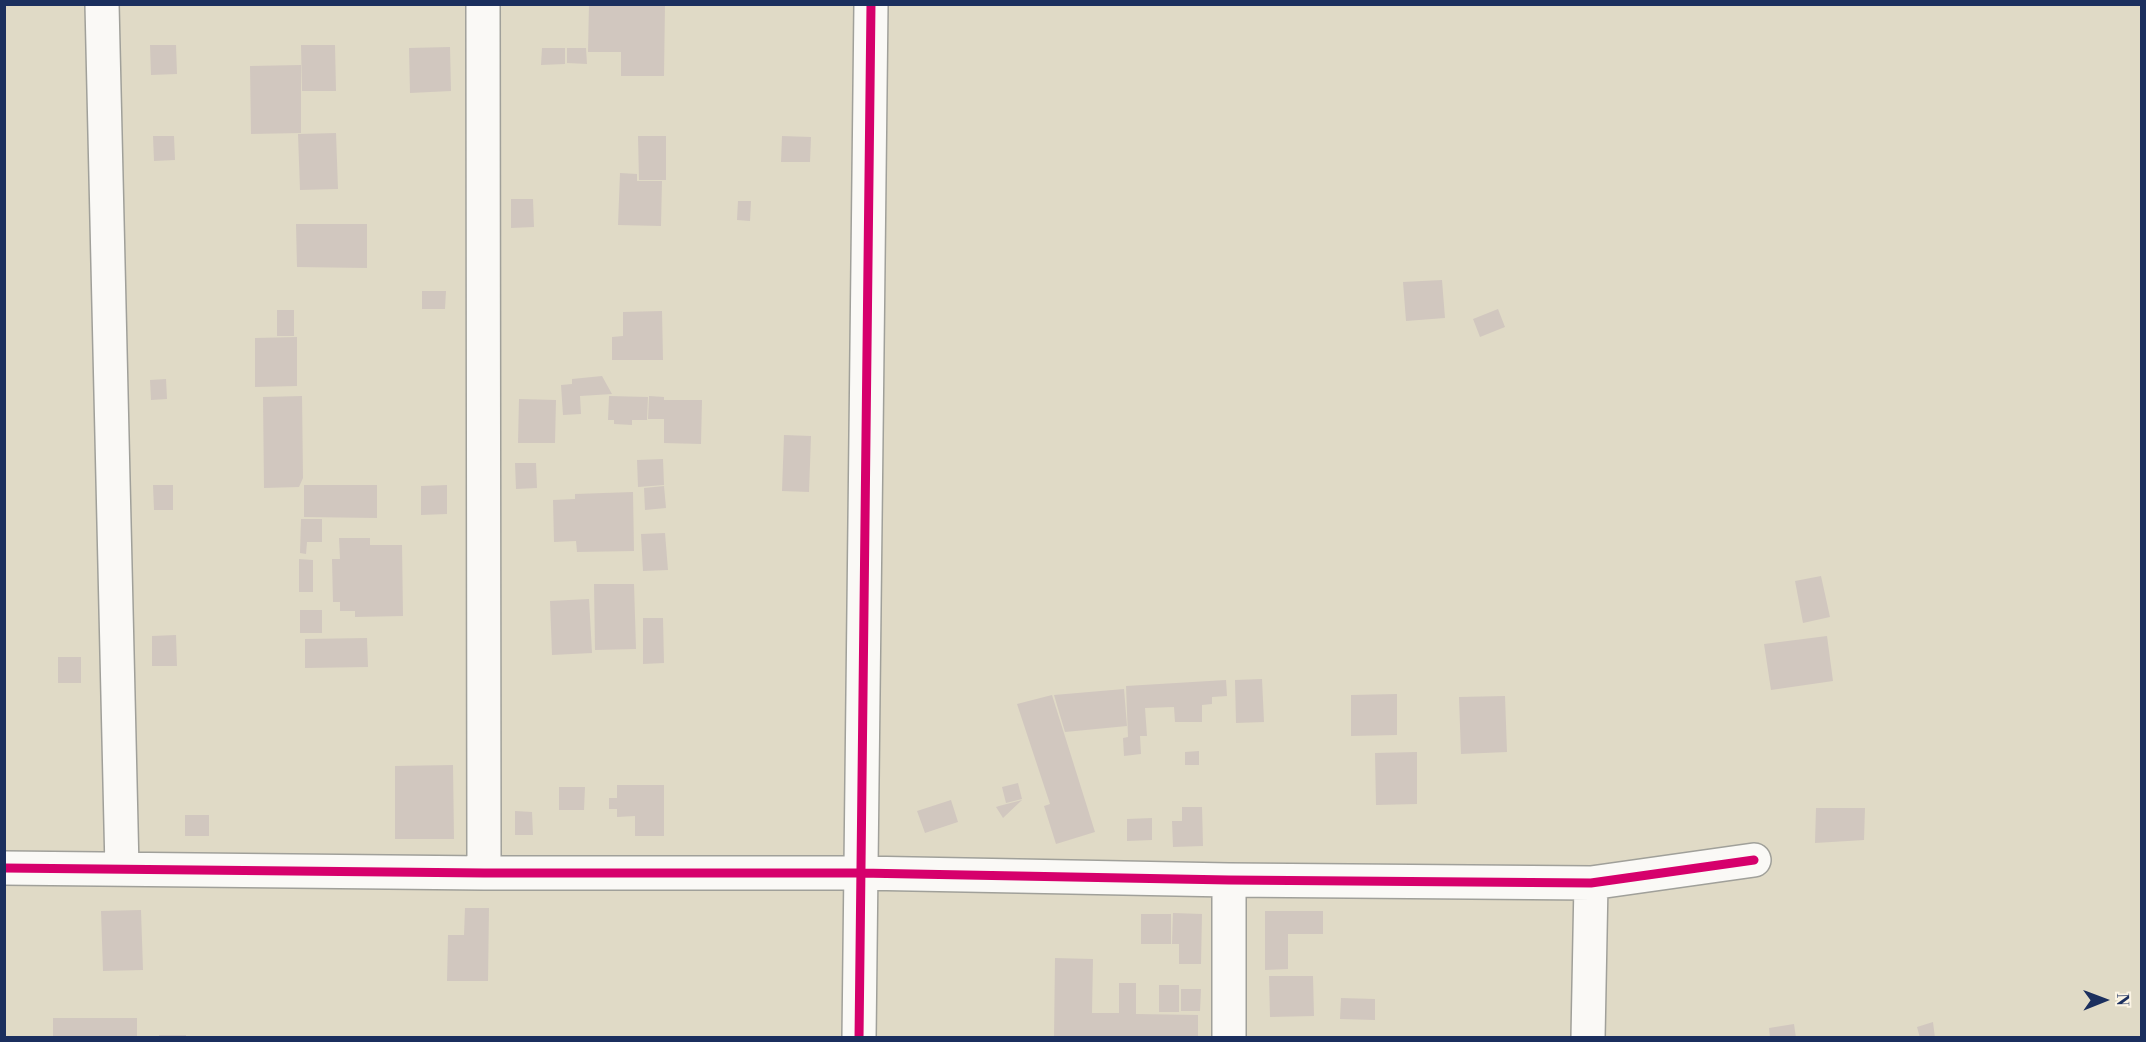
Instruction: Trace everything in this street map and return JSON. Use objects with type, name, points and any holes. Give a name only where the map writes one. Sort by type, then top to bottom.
[{"type":"street","points":[[102,4],[122,869]]},
{"type":"street","points":[[483,4],[484,873]]},
{"type":"street","points":[[859,1038],[871,4]]},
{"type":"street","points":[[4,868],[484,873],[860,873],[1229,880],[1591,883],[1754,860]]},
{"type":"street","points":[[1229,880],[1229,1038]]},
{"type":"street","points":[[1588,1038],[1591,883]]},
{"type":"building","points":[[589,4],[665,4],[664,76],[621,76],[621,52],[588,52]]},
{"type":"building","points":[[150,45],[176,45],[177,74],[151,75]]},
{"type":"building","points":[[301,45],[335,45],[336,91],[302,91]]},
{"type":"building","points":[[450,47],[451,91],[410,93],[409,48]]},
{"type":"building","points":[[542,48],[565,48],[565,64],[541,65]]},
{"type":"building","points":[[567,48],[586,48],[587,64],[567,63]]},
{"type":"building","points":[[301,65],[301,133],[251,134],[250,66]]},
{"type":"building","points":[[336,133],[338,189],[300,190],[298,134]]},
{"type":"building","points":[[153,136],[174,136],[175,160],[154,161]]},
{"type":"building","points":[[638,136],[666,136],[666,180],[639,180]]},
{"type":"building","points":[[782,136],[811,137],[810,162],[781,162]]},
{"type":"building","points":[[620,173],[637,174],[637,181],[662,181],[661,226],[618,225]]},
{"type":"building","points":[[511,199],[533,199],[534,227],[511,228]]},
{"type":"building","points":[[738,201],[751,201],[750,221],[737,220]]},
{"type":"building","points":[[296,224],[367,224],[367,268],[297,267]]},
{"type":"building","points":[[1442,280],[1445,318],[1406,321],[1403,282]]},
{"type":"building","points":[[422,291],[446,291],[445,309],[422,309]]},
{"type":"building","points":[[1498,309],[1505,327],[1480,337],[1473,319]]},
{"type":"building","points":[[277,310],[294,310],[294,336],[277,336]]},
{"type":"building","points":[[662,311],[663,360],[612,360],[612,337],[623,336],[623,312]]},
{"type":"building","points":[[297,337],[297,386],[255,387],[255,338]]},
{"type":"building","points":[[602,376],[612,394],[580,396],[581,414],[563,415],[561,385],[572,384],[572,379]]},
{"type":"building","points":[[166,379],[167,399],[151,400],[150,380]]},
{"type":"building","points":[[302,396],[303,478],[299,487],[264,488],[263,397]]},
{"type":"building","points":[[609,396],[648,397],[647,420],[632,420],[632,425],[614,424],[614,420],[608,420]]},
{"type":"building","points":[[649,396],[664,397],[664,400],[702,400],[701,444],[664,443],[664,419],[648,419]]},
{"type":"building","points":[[519,399],[556,400],[555,443],[518,443]]},
{"type":"building","points":[[784,435],[811,436],[809,492],[782,491]]},
{"type":"building","points":[[663,459],[664,485],[638,487],[637,460]]},
{"type":"building","points":[[515,463],[536,463],[537,488],[516,489]]},
{"type":"building","points":[[153,485],[173,485],[173,510],[154,510]]},
{"type":"building","points":[[304,485],[377,485],[377,518],[304,517]]},
{"type":"building","points":[[447,485],[447,514],[421,515],[421,486]]},
{"type":"building","points":[[664,486],[666,508],[645,510],[644,488]]},
{"type":"building","points":[[633,492],[634,551],[577,552],[576,541],[554,542],[553,500],[575,499],[575,494]]},
{"type":"building","points":[[301,519],[322,519],[322,542],[307,542],[306,554],[300,553]]},
{"type":"building","points":[[665,533],[668,570],[643,571],[641,534]]},
{"type":"building","points":[[339,538],[370,538],[370,545],[402,545],[403,616],[355,617],[355,611],[340,611],[340,602],[333,602],[332,559],[340,559]]},
{"type":"building","points":[[299,559],[313,560],[313,592],[299,592]]},
{"type":"building","points":[[1821,576],[1830,617],[1803,623],[1795,581]]},
{"type":"building","points":[[594,584],[634,584],[636,649],[595,650]]},
{"type":"building","points":[[589,599],[592,653],[552,655],[550,601]]},
{"type":"building","points":[[300,610],[322,610],[322,633],[300,633]]},
{"type":"building","points":[[643,618],[663,618],[664,663],[643,664]]},
{"type":"building","points":[[176,635],[177,666],[152,666],[152,636]]},
{"type":"building","points":[[1827,636],[1833,681],[1771,690],[1764,644]]},
{"type":"building","points":[[367,638],[368,667],[305,668],[305,639]]},
{"type":"building","points":[[58,657],[81,657],[81,683],[58,683]]},
{"type":"building","points":[[1262,679],[1264,722],[1236,723],[1235,680]]},
{"type":"building","points":[[1226,680],[1227,696],[1212,697],[1212,704],[1202,705],[1202,722],[1175,722],[1174,707],[1145,708],[1147,736],[1140,736],[1141,754],[1124,756],[1123,738],[1128,737],[1126,686]]},
{"type":"building","points":[[1124,689],[1127,726],[1065,732],[1054,695]]},
{"type":"building","points":[[1397,694],[1397,735],[1351,736],[1351,695]]},
{"type":"building","points":[[1052,695],[1095,832],[1056,844],[1044,806],[1050,804],[1017,704]]},
{"type":"building","points":[[1505,696],[1507,752],[1461,754],[1459,697]]},
{"type":"building","points":[[1199,751],[1199,765],[1185,765],[1185,752]]},
{"type":"building","points":[[1417,752],[1417,804],[1376,805],[1375,753]]},
{"type":"building","points":[[453,765],[454,839],[395,839],[395,766]]},
{"type":"building","points":[[1018,783],[1022,799],[1006,803],[1002,787]]},
{"type":"building","points":[[617,785],[664,785],[664,836],[635,836],[635,816],[617,817],[617,809],[609,809],[609,798],[617,798]]},
{"type":"building","points":[[559,787],[585,787],[584,810],[559,810]]},
{"type":"building","points":[[951,800],[958,822],[925,833],[917,811]]},
{"type":"building","points":[[1022,800],[1003,818],[996,807],[999,806]]},
{"type":"building","points":[[1182,807],[1202,807],[1203,846],[1173,847],[1172,821],[1182,821]]},
{"type":"building","points":[[1816,808],[1865,808],[1864,840],[1815,843]]},
{"type":"building","points":[[515,811],[532,812],[533,835],[515,835]]},
{"type":"building","points":[[185,815],[209,815],[209,836],[185,836]]},
{"type":"building","points":[[1152,818],[1152,840],[1127,841],[1127,819]]},
{"type":"building","points":[[465,908],[489,908],[488,981],[447,981],[448,935],[464,935]]},
{"type":"building","points":[[141,910],[143,970],[103,971],[101,911]]},
{"type":"building","points":[[1265,911],[1323,911],[1323,934],[1288,934],[1288,969],[1265,970]]},
{"type":"building","points":[[1173,913],[1202,914],[1201,964],[1179,964],[1179,944],[1172,944]]},
{"type":"building","points":[[1141,914],[1171,914],[1171,944],[1141,944]]},
{"type":"building","points":[[1055,958],[1093,959],[1092,1013],[1119,1013],[1119,983],[1136,983],[1136,1014],[1198,1015],[1198,1036],[1054,1038]]},
{"type":"building","points":[[1269,976],[1313,976],[1314,1016],[1270,1017]]},
{"type":"building","points":[[1159,985],[1179,985],[1179,1012],[1159,1012]]},
{"type":"building","points":[[1181,989],[1201,989],[1200,1011],[1181,1011]]},
{"type":"building","points":[[1341,998],[1375,999],[1375,1020],[1340,1019]]},
{"type":"building","points":[[53,1018],[137,1018],[137,1038],[53,1038]]},
{"type":"building","points":[[1933,1022],[1935,1038],[1920,1038],[1917,1027]]},
{"type":"building","points":[[1794,1024],[1796,1038],[1770,1038],[1769,1028]]},
{"type":"building","points":[[159,1035],[186,1035],[186,1038],[159,1038]]},
{"type":"cycle path","points":[[859,1038],[871,4]]},
{"type":"cycle path","points":[[4,868],[484,873],[860,873],[1229,880],[1591,883],[1754,860]]}]
